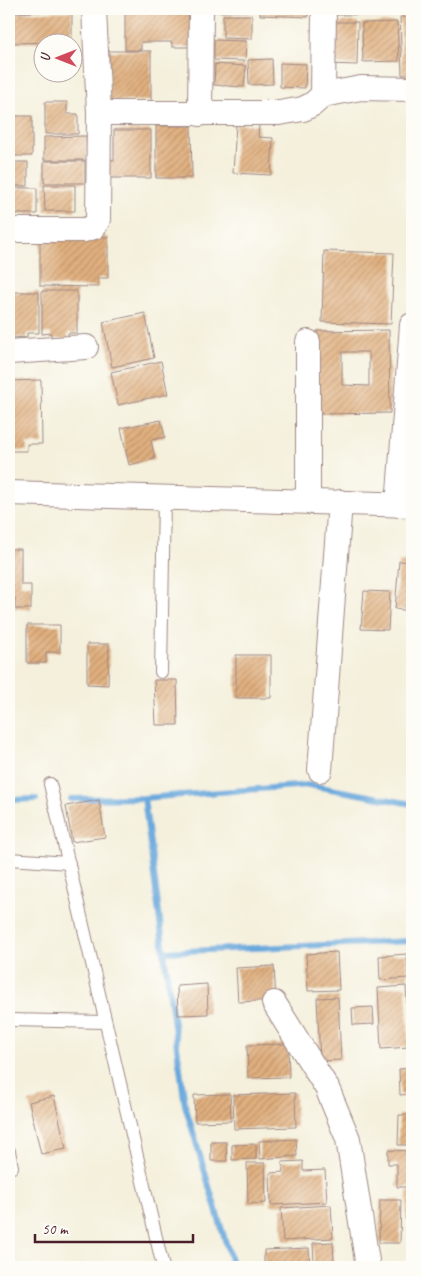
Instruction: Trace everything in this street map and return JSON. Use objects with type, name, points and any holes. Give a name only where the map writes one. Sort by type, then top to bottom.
[{"type":"street","points":[[9,230],[84,230],[94,227],[98,220],[100,208],[99,113],[94,9]]},
{"type":"street","points":[[200,114],[201,9]]},
{"type":"street","points":[[323,95],[324,9]]},
{"type":"street","points":[[99,113],[279,113],[302,109],[313,104],[323,95],[361,88],[412,89]]},
{"type":"street","points":[[9,493],[405,505],[412,325]]},
{"type":"street","points":[[308,342],[308,501]]},
{"type":"street","points":[[9,352],[86,347]]},
{"type":"street","points":[[320,770],[340,502]]},
{"type":"street","points":[[274,1003],[327,1088],[348,1139],[368,1267]]},
{"type":"lane","points":[[161,672],[164,498]]},
{"type":"lane","points":[[50,784],[163,1267]]},
{"type":"lane","points":[[9,859],[69,863]]},
{"type":"lane","points":[[9,1020],[106,1022]]},
{"type":"lane","points":[[9,1151],[12,1166]]},
{"type":"building","points":[[125,9],[196,9],[196,47],[172,47],[172,42],[141,42],[141,50],[125,50]]},
{"type":"building","points":[[210,9],[257,9],[257,11],[210,12]]},
{"type":"building","points":[[260,9],[309,9],[308,17],[260,15]]},
{"type":"building","points":[[333,9],[397,9],[397,14],[333,15]]},
{"type":"building","points":[[72,11],[72,32],[32,32],[32,43],[9,43],[9,13]]},
{"type":"building","points":[[223,15],[252,15],[252,39],[223,38]]},
{"type":"building","points":[[400,17],[412,17],[412,75],[402,75]]},
{"type":"building","points":[[328,22],[358,22],[357,65],[328,64]]},
{"type":"building","points":[[397,22],[399,61],[363,62],[362,23]]},
{"type":"building","points":[[214,40],[246,41],[245,61],[214,60]]},
{"type":"building","points":[[109,51],[151,51],[151,101],[109,101]]},
{"type":"building","points":[[272,59],[273,84],[249,85],[248,60]]},
{"type":"building","points":[[280,63],[306,64],[305,88],[280,87]]},
{"type":"building","points":[[215,64],[246,66],[244,87],[214,85]]},
{"type":"building","points":[[45,102],[67,102],[67,114],[78,114],[78,134],[45,134]]},
{"type":"building","points":[[9,116],[32,116],[32,156],[9,156]]},
{"type":"building","points":[[236,124],[259,125],[258,137],[273,138],[271,175],[233,173]]},
{"type":"building","points":[[156,126],[191,126],[192,178],[156,178]]},
{"type":"building","points":[[114,130],[151,130],[151,178],[106,178],[106,160],[114,160]]},
{"type":"building","points":[[86,136],[87,160],[44,160],[44,137]]},
{"type":"building","points":[[44,161],[85,161],[85,183],[44,183]]},
{"type":"building","points":[[9,162],[28,162],[28,186],[9,186]]},
{"type":"building","points":[[44,185],[75,185],[75,211],[45,211]]},
{"type":"building","points":[[9,188],[37,188],[37,214],[9,214]]},
{"type":"building","points":[[40,237],[108,237],[108,278],[98,278],[98,287],[40,286]]},
{"type":"building","points":[[324,251],[394,253],[391,324],[322,322]]},
{"type":"building","points":[[42,291],[77,291],[77,333],[68,333],[68,339],[51,339],[51,333],[42,334]]},
{"type":"building","points":[[9,292],[39,292],[39,333],[27,333],[27,337],[12,338],[12,333],[9,333]]},
{"type":"building","points":[[145,313],[154,358],[112,367],[103,322]]},
{"type":"building","points":[[389,330],[390,413],[319,414],[317,331]],"holes":[[[342,352],[369,352],[369,386],[342,385]]]},
{"type":"building","points":[[161,361],[168,394],[118,405],[111,372]]},
{"type":"building","points":[[41,380],[42,444],[27,444],[27,451],[9,451],[9,381]]},
{"type":"building","points":[[161,420],[165,437],[151,440],[155,459],[129,465],[121,428]]},
{"type":"building","points":[[9,549],[21,549],[21,585],[31,585],[31,609],[15,609],[15,598],[9,598]]},
{"type":"building","points":[[399,561],[412,562],[412,611],[395,609]]},
{"type":"building","points":[[364,591],[390,592],[388,630],[361,629]]},
{"type":"building","points":[[27,625],[60,625],[60,652],[46,652],[46,663],[27,663]]},
{"type":"building","points":[[87,644],[109,644],[108,685],[87,684]]},
{"type":"building","points":[[236,655],[271,655],[271,698],[236,698]]},
{"type":"building","points":[[154,680],[177,680],[178,725],[156,725]]},
{"type":"building","points":[[99,800],[105,837],[72,842],[66,806]]},
{"type":"building","points":[[337,952],[339,990],[308,991],[306,954]]},
{"type":"building","points":[[407,954],[408,978],[380,980],[379,956]]},
{"type":"building","points":[[274,966],[276,1000],[238,1002],[236,968]]},
{"type":"building","points":[[207,984],[208,1014],[178,1015],[177,986]]},
{"type":"building","points":[[406,986],[409,1047],[381,1049],[378,988]]},
{"type":"building","points":[[338,997],[341,1060],[320,1061],[317,998]]},
{"type":"building","points":[[373,1007],[374,1024],[353,1025],[352,1008]]},
{"type":"building","points":[[288,1044],[289,1077],[248,1078],[247,1045]]},
{"type":"building","points":[[412,1068],[412,1094],[400,1095],[399,1069]]},
{"type":"building","points":[[295,1093],[296,1127],[234,1129],[233,1095]]},
{"type":"building","points":[[230,1094],[231,1121],[195,1122],[194,1095]]},
{"type":"building","points":[[54,1096],[66,1149],[41,1154],[29,1102]]},
{"type":"building","points":[[399,1115],[412,1115],[412,1145],[398,1145]]},
{"type":"building","points":[[296,1139],[297,1156],[260,1159],[259,1141]]},
{"type":"building","points":[[211,1142],[226,1142],[227,1161],[211,1161]]},
{"type":"building","points":[[256,1144],[256,1159],[232,1160],[232,1145]]},
{"type":"building","points":[[388,1150],[412,1151],[412,1187],[397,1187],[397,1164],[388,1164]]},
{"type":"building","points":[[303,1161],[303,1171],[325,1170],[327,1202],[271,1205],[270,1173],[283,1172],[282,1162]]},
{"type":"building","points":[[247,1163],[265,1163],[266,1203],[248,1204]]},
{"type":"building","points":[[407,1191],[412,1191],[412,1220],[406,1220]]},
{"type":"building","points":[[380,1200],[401,1200],[400,1243],[379,1243]]},
{"type":"building","points":[[331,1205],[333,1238],[283,1241],[281,1208]]},
{"type":"building","points":[[409,1224],[412,1224],[412,1248],[409,1248]]},
{"type":"building","points":[[333,1242],[334,1262],[314,1263],[313,1243]]},
{"type":"building","points":[[309,1248],[310,1267],[264,1267],[264,1250]]},
{"type":"building","points":[[409,1253],[412,1253],[412,1267],[409,1267]]},
{"type":"waterway","points":[[144,798],[309,785],[412,804]]},
{"type":"waterway","points":[[71,799],[144,798],[164,952],[412,941]]},
{"type":"waterway","points":[[9,800],[36,799]]},
{"type":"waterway","points":[[164,952],[185,1105],[233,1267]]}]
